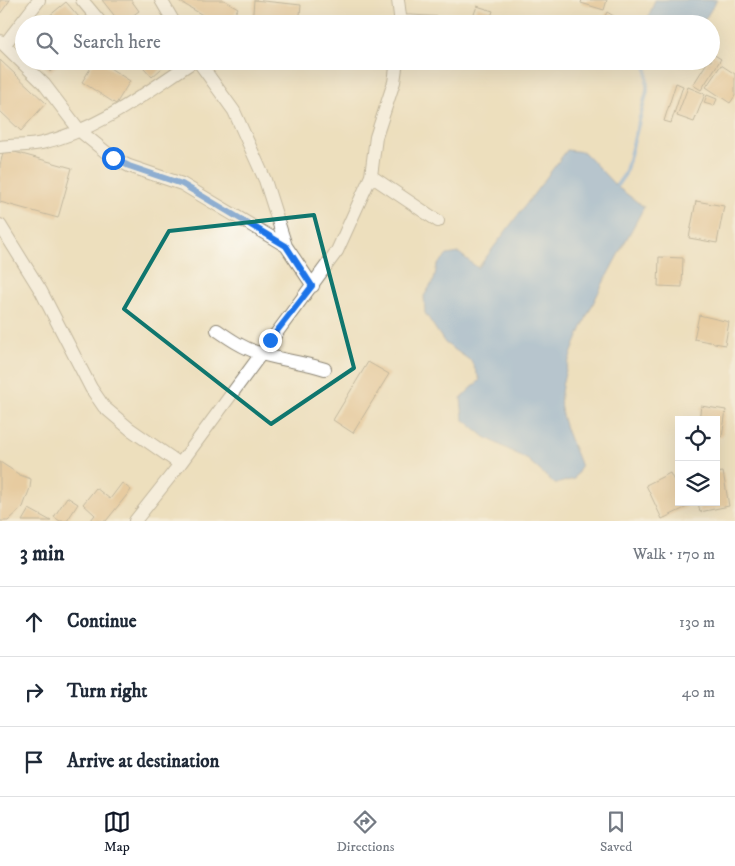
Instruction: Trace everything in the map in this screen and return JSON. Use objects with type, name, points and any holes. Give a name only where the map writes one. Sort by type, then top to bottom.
[{"type":"street","points":[[26,15],[39,0]]},
{"type":"street","points":[[82,0],[94,15]]},
{"type":"street","points":[[161,0],[170,15]]},
{"type":"street","points":[[398,0],[400,15]]},
{"type":"street","points":[[15,27],[2,42],[15,55]]},
{"type":"street","points":[[30,70],[44,84],[80,131],[113,158],[129,166],[182,184],[286,246]]},
{"type":"street","points":[[0,147],[42,143],[80,131],[107,118],[182,70]]},
{"type":"street","points":[[203,70],[234,111],[265,180],[286,246],[312,286]]},
{"type":"street","points":[[135,521],[180,464],[337,251],[371,176],[376,137],[394,82],[395,70]]},
{"type":"street","points":[[371,176],[438,221]]},
{"type":"street","points":[[0,225],[41,291],[91,388],[104,407],[130,429],[180,464]]},
{"type":"street","points":[[217,330],[240,346],[260,354],[298,361],[325,370]]},
{"type":"highlighted area","points":[[314,215],[354,368],[271,424],[124,309],[169,231]]},
{"type":"water","points":[[655,0],[717,0],[708,15],[649,15]]},
{"type":"water","points":[[567,150],[584,152],[616,186],[644,207],[591,307],[568,364],[562,389],[561,409],[581,467],[574,479],[555,484],[528,460],[485,437],[463,419],[461,398],[480,380],[471,361],[445,343],[425,313],[424,296],[434,280],[437,265],[447,255],[459,253],[478,268]]},
{"type":"building","points":[[0,0],[10,0],[0,14]]},
{"type":"building","points":[[102,0],[131,0],[139,11],[133,15],[114,15]]},
{"type":"building","points":[[177,0],[224,0],[238,8],[234,15],[203,15]]},
{"type":"building","points":[[254,0],[301,5],[300,15],[253,15]]},
{"type":"building","points":[[582,0],[607,0],[604,10],[581,3]]},
{"type":"building","points":[[66,2],[77,15],[50,15]]},
{"type":"building","points":[[477,6],[493,11],[492,15],[474,15]]},
{"type":"building","points":[[0,60],[46,103],[21,131],[0,111]]},
{"type":"building","points":[[721,65],[735,74],[735,96],[730,103],[706,87],[718,70],[720,70]]},
{"type":"building","points":[[89,70],[113,70],[130,81],[116,104],[82,82]]},
{"type":"building","points":[[146,70],[160,70],[152,77]]},
{"type":"building","points":[[702,70],[714,70],[701,90],[693,85]]},
{"type":"building","points":[[676,83],[683,86],[671,123],[664,121]]},
{"type":"building","points":[[688,87],[705,94],[694,122],[677,116]]},
{"type":"building","points":[[707,95],[717,99],[714,106],[704,103]]},
{"type":"building","points":[[4,149],[72,168],[58,218],[0,202],[0,165]]},
{"type":"building","points":[[696,201],[724,206],[717,243],[689,238]]},
{"type":"building","points":[[659,257],[683,258],[682,287],[658,286]]},
{"type":"building","points":[[699,315],[729,322],[725,345],[694,339]]},
{"type":"building","points":[[368,362],[389,374],[353,433],[333,420]]},
{"type":"building","points":[[701,406],[726,410],[722,437],[720,437],[720,416],[700,416]]},
{"type":"building","points":[[0,462],[20,475],[31,479],[30,488],[23,507],[8,521],[0,521]]},
{"type":"building","points":[[720,472],[723,472],[729,506],[700,512],[699,506],[720,506]]},
{"type":"building","points":[[670,473],[675,483],[675,506],[687,507],[662,519],[646,485]]},
{"type":"building","points":[[122,483],[131,490],[106,521],[90,521],[95,515],[83,504],[96,488],[110,499]]},
{"type":"building","points":[[67,497],[78,504],[67,521],[60,521],[54,517]]},
{"type":"building","points":[[29,509],[51,521],[22,521]]},
{"type":"waterway","points":[[615,188],[625,174],[647,91],[647,70]]},
{"type":"route","points":[[113,158],[150,174],[182,184],[286,246],[312,286],[270,340]]}]
